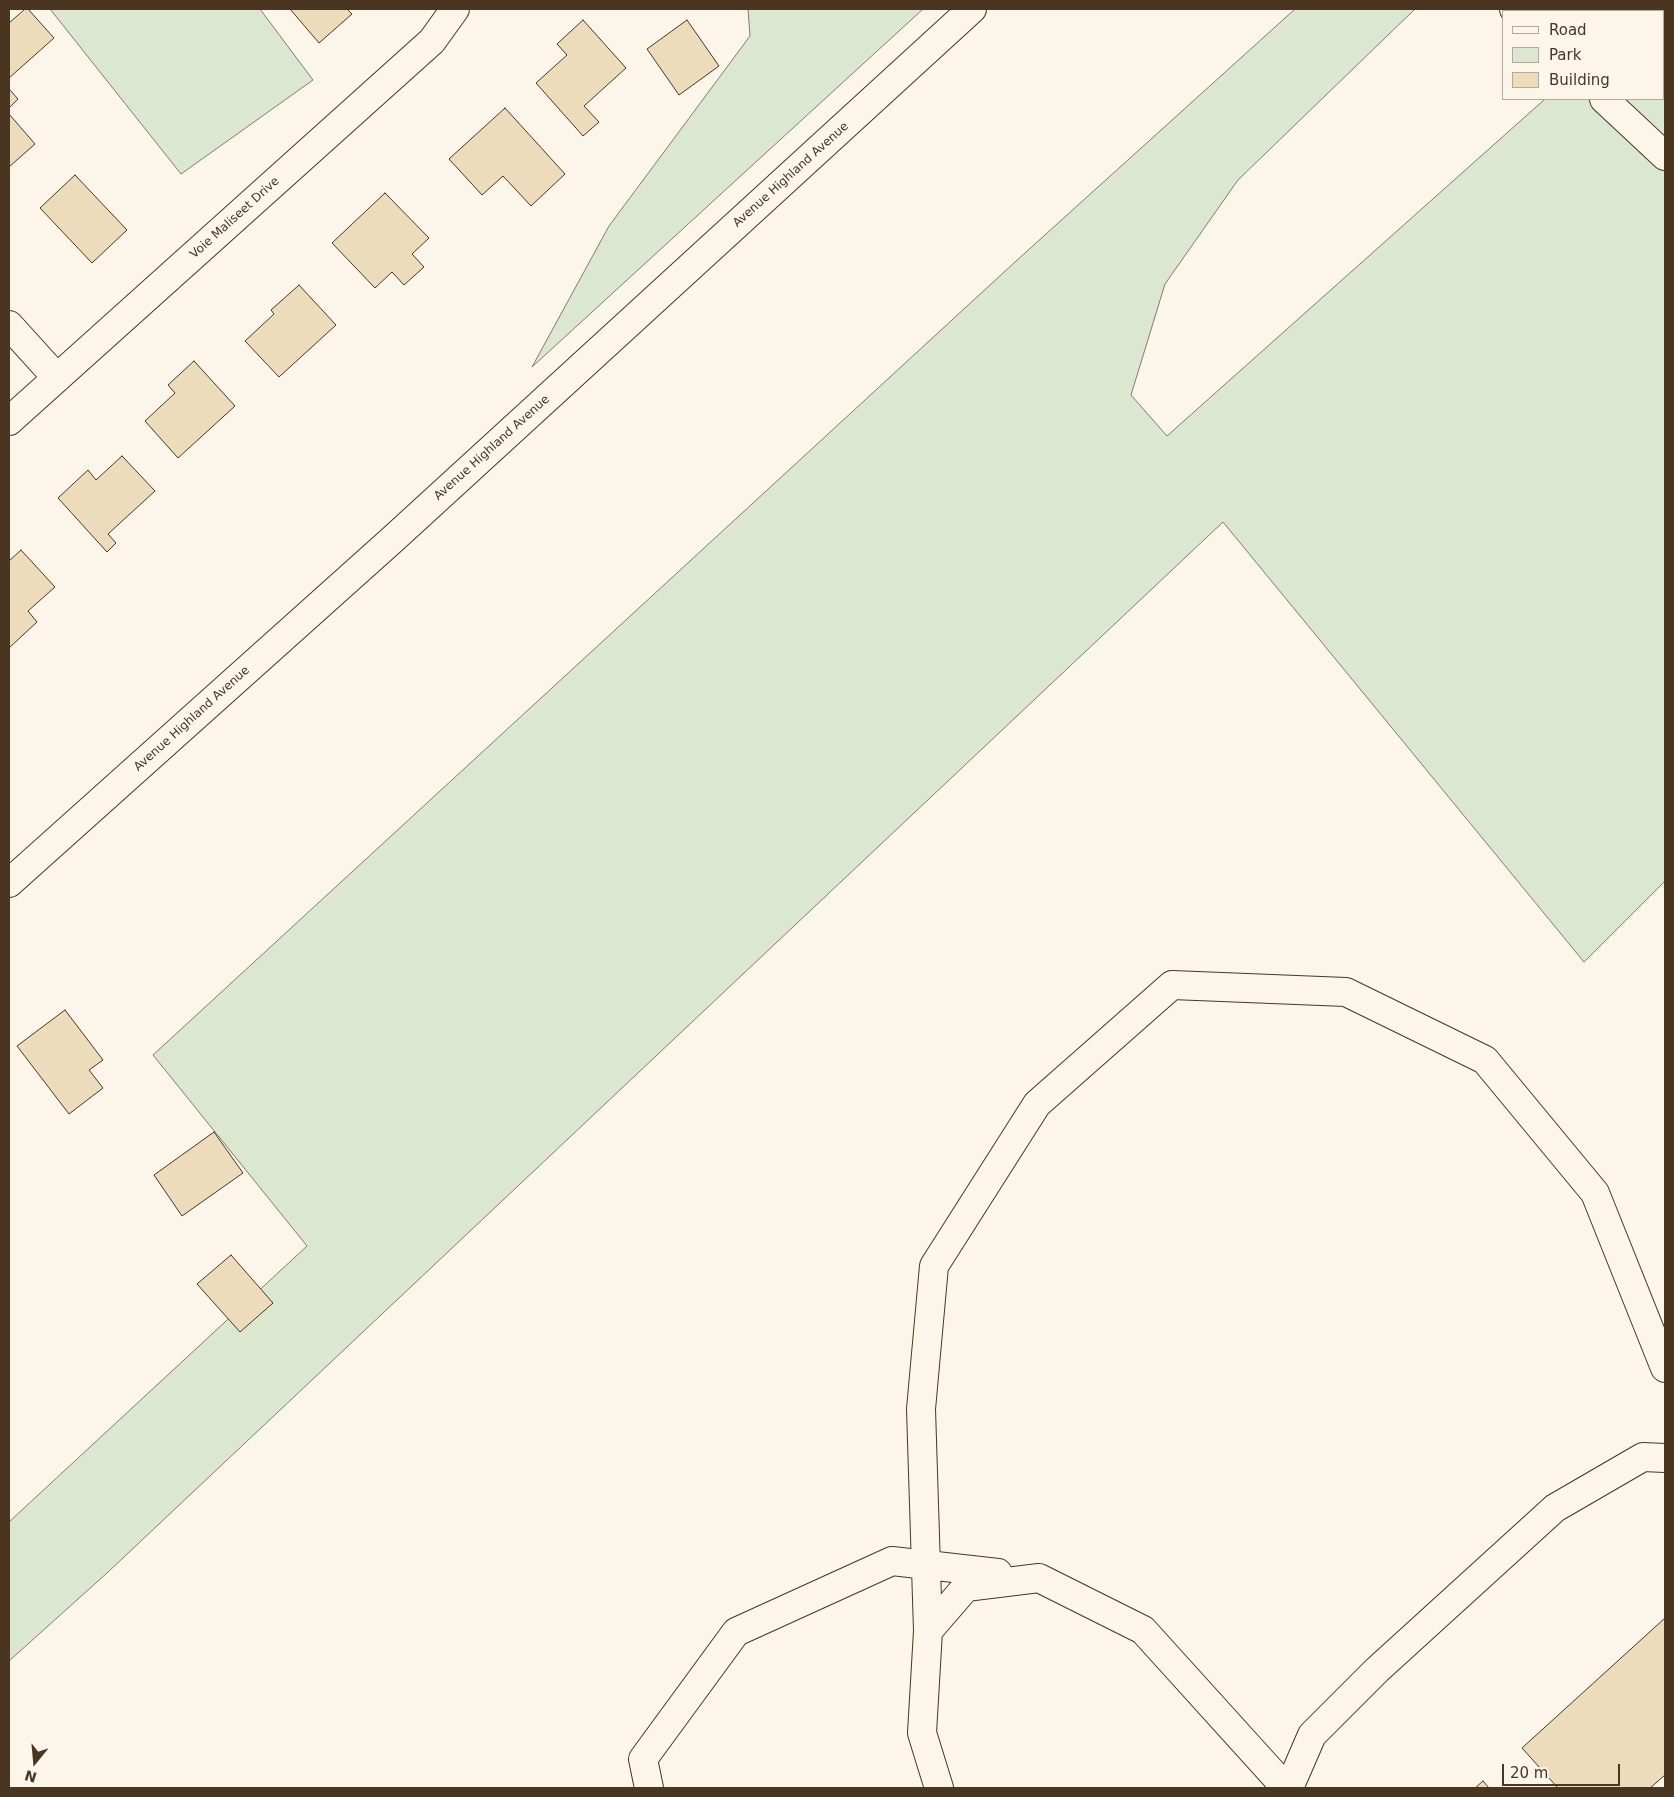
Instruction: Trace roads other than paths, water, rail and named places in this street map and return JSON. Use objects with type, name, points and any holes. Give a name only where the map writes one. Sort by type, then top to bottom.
[{"type":"street","name":"Voie Maliseet Drive","points":[[9,421],[432,41],[455,9]]},
{"type":"street","name":"Avenue Highland Avenue","points":[[9,883],[393,539],[972,9]]},
{"type":"street","points":[[1605,100],[1665,156]]},
{"type":"street","points":[[9,325],[57,378]]},
{"type":"street","points":[[939,1788],[922,1733],[928,1631],[921,1409],[934,1266],[1037,1104],[1172,985],[1346,992],[1485,1060],[1595,1193],[1665,1368]]},
{"type":"street","points":[[649,1788],[644,1759],[736,1632],[892,1561],[1039,1578],[1143,1630],[1288,1788],[1312,1735],[1377,1670],[1555,1508],[1643,1456],[1665,1458]]},
{"type":"street","points":[[928,1631],[966,1587],[1039,1578]]}]
